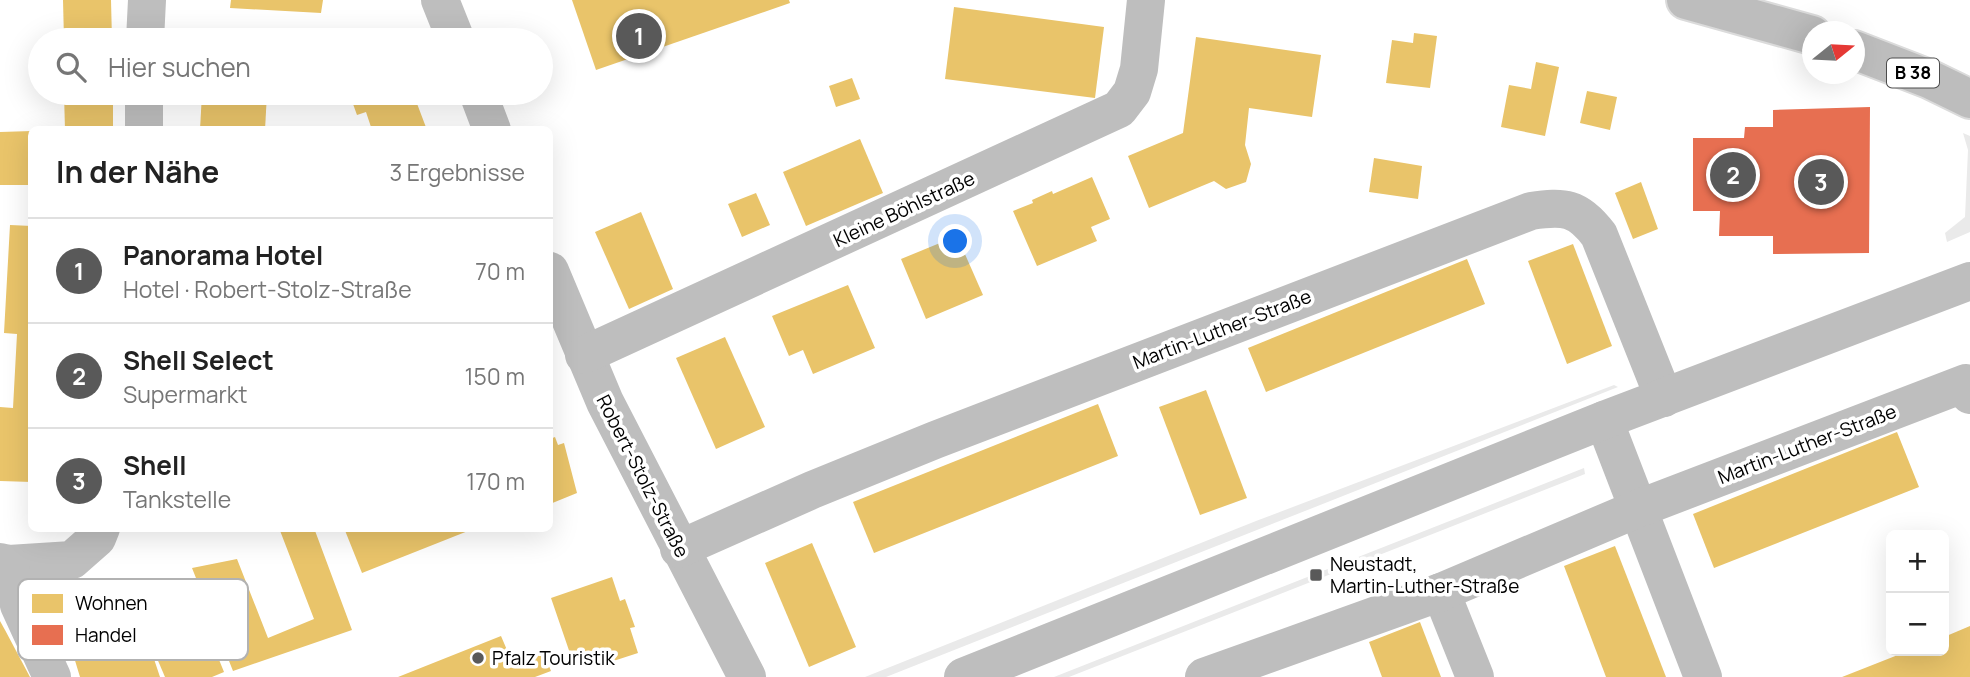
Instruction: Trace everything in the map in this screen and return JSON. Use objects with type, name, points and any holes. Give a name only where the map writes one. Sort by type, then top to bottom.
[{"type":"main road","points":[[1686,0],[1802,32]]},
{"type":"main road","name":"B 38","points":[[1865,54],[1929,79],[1970,99]]},
{"type":"street","points":[[146,28],[147,0]]},
{"type":"street","points":[[440,0],[451,28]]},
{"type":"street","name":"Kleine Böhlstraße","points":[[584,355],[1119,109],[1132,92],[1139,69],[1146,0]]},
{"type":"street","points":[[144,105],[144,126]]},
{"type":"street","points":[[483,105],[490,126]]},
{"type":"street","name":"Martin-Luther-Straße","points":[[679,549],[922,445],[1531,211],[1558,207],[1575,211],[1589,221],[1599,235],[1664,398]]},
{"type":"street","name":"Robert-Stolz-Straße","points":[[553,278],[584,355],[679,549],[747,677]]},
{"type":"street","points":[[963,677],[1604,420],[1970,281]]},
{"type":"street","name":"Martin-Luther-Straße","points":[[1204,677],[1247,669],[1637,509],[1968,389]]},
{"type":"street","points":[[1604,420],[1703,677]]},
{"type":"street","points":[[18,602],[5,563],[72,560],[97,538],[100,532]]},
{"type":"street","points":[[1440,592],[1475,677]]},
{"type":"street","points":[[44,660],[52,677]]},
{"type":"shaded area","points":[[1963,133],[1970,136],[1970,232],[1947,242],[1945,233],[1965,217],[1968,150]]},
{"type":"shaded area","points":[[1614,385],[1618,387],[886,677],[865,677],[1256,521]]},
{"type":"shaded area","points":[[1584,468],[1585,474],[1069,677],[1054,677]]},
{"type":"building: Wohnen","points":[[63,0],[111,0],[112,28],[64,28]]},
{"type":"building: Wohnen","points":[[231,0],[323,0],[321,13],[230,8]]},
{"type":"building: Wohnen","points":[[572,0],[789,0],[790,3],[596,70]]},
{"type":"building: Wohnen","points":[[954,7],[1104,27],[1095,98],[945,79]]},
{"type":"building: Wohnen","points":[[1414,33],[1437,36],[1430,88],[1386,83],[1392,40],[1413,43]]},
{"type":"building: Wohnen","points":[[1196,37],[1321,55],[1312,117],[1249,108],[1245,145],[1251,164],[1246,182],[1226,189],[1214,181],[1149,208],[1128,156],[1183,133]]},
{"type":"building: Wohnen","points":[[1536,62],[1559,67],[1545,136],[1501,127],[1509,85],[1531,89]]},
{"type":"building: Wohnen","points":[[852,78],[860,99],[836,107],[829,86]]},
{"type":"building: Wohnen","points":[[1587,91],[1617,97],[1610,130],[1580,123]]},
{"type":"building: Wohnen","points":[[64,105],[113,105],[113,126],[65,126]]},
{"type":"building: Wohnen","points":[[201,105],[266,105],[265,126],[200,126]]},
{"type":"building: Wohnen","points":[[353,105],[418,105],[425,126],[371,126],[366,112],[357,115]]},
{"type":"building: Wohnen","points":[[28,131],[28,185],[0,185],[0,132]]},
{"type":"building: Wohnen","points":[[860,139],[883,193],[806,226],[783,172]]},
{"type":"building: Wohnen","points":[[1374,158],[1422,166],[1418,199],[1369,192]]},
{"type":"building: Wohnen","points":[[1092,177],[1110,219],[1091,227],[1097,241],[1037,266],[1013,211],[1052,191],[1053,194]]},
{"type":"building: Wohnen","points":[[1641,182],[1658,229],[1633,239],[1615,193]]},
{"type":"building: Wohnen","points":[[756,193],[770,225],[742,237],[728,204]]},
{"type":"building: Wohnen","points":[[641,212],[673,289],[629,309],[595,232]]},
{"type":"building: Wohnen","points":[[10,225],[28,226],[28,482],[0,481],[0,407],[13,408],[17,334],[4,333]]},
{"type":"building: Wohnen","points":[[957,236],[983,295],[926,319],[901,259]]},
{"type":"building: Wohnen","points":[[1573,244],[1612,346],[1567,364],[1528,261]]},
{"type":"building: Wohnen","points":[[1467,259],[1485,304],[1266,392],[1248,348]]},
{"type":"building: Wohnen","points":[[848,285],[875,348],[813,374],[803,350],[789,356],[772,316]]},
{"type":"building: Wohnen","points":[[725,337],[765,427],[716,449],[676,358]]},
{"type":"building: Wohnen","points":[[1206,390],[1247,498],[1200,515],[1159,407]]},
{"type":"building: Wohnen","points":[[1098,404],[1118,456],[874,553],[853,502]]},
{"type":"building: Wohnen","points":[[1897,432],[1919,487],[1714,568],[1693,514]]},
{"type":"building: Wohnen","points":[[553,438],[558,445],[564,443],[577,493],[553,503]]},
{"type":"building: Wohnen","points":[[281,532],[315,532],[352,630],[233,671],[229,660],[248,660],[248,587],[268,638],[314,619]]},
{"type":"building: Wohnen","points":[[346,532],[465,532],[362,573]]},
{"type":"building: Wohnen","points":[[812,543],[856,647],[809,667],[765,563]]},
{"type":"building: Wohnen","points":[[1615,546],[1666,677],[1606,677],[1564,566]]},
{"type":"building: Wohnen","points":[[237,559],[245,579],[196,579],[192,568]]},
{"type":"building: Wohnen","points":[[612,577],[620,601],[625,599],[635,627],[630,628],[638,653],[601,665],[599,657],[574,665],[551,598]]},
{"type":"building: Wohnen","points":[[0,621],[18,654],[18,660],[21,660],[30,677],[0,677]]},
{"type":"building: Wohnen","points":[[1420,622],[1441,677],[1382,677],[1369,642]]},
{"type":"building: Wohnen","points":[[1970,626],[1970,677],[1842,677],[1895,656],[1949,656],[1949,635]]},
{"type":"building: Wohnen","name":"Pfalz Touristik","points":[[501,636],[513,664],[543,652],[551,671],[535,677],[398,677]]},
{"type":"building: Wohnen","points":[[75,660],[154,660],[160,677],[80,677]]},
{"type":"building: Wohnen","points":[[158,660],[219,660],[224,672],[212,677],[165,677]]},
{"type":"building: Handel","points":[[1870,107],[1869,253],[1773,254],[1773,236],[1719,236],[1720,211],[1693,211],[1693,138],[1744,138],[1745,127],[1773,127],[1773,110]]},
{"type":"place","name":"Panorama Hotel","points":[[639,36]]},
{"type":"place","name":"Shell Select","points":[[1733,175]]},
{"type":"place","name":"Shell","points":[[1821,182]]},
{"type":"place","name":"Neustadt, Martin-Luther-Straße","points":[[1316,575]]},
{"type":"place","name":"Pfalz Touristik","points":[[478,658]]}]
